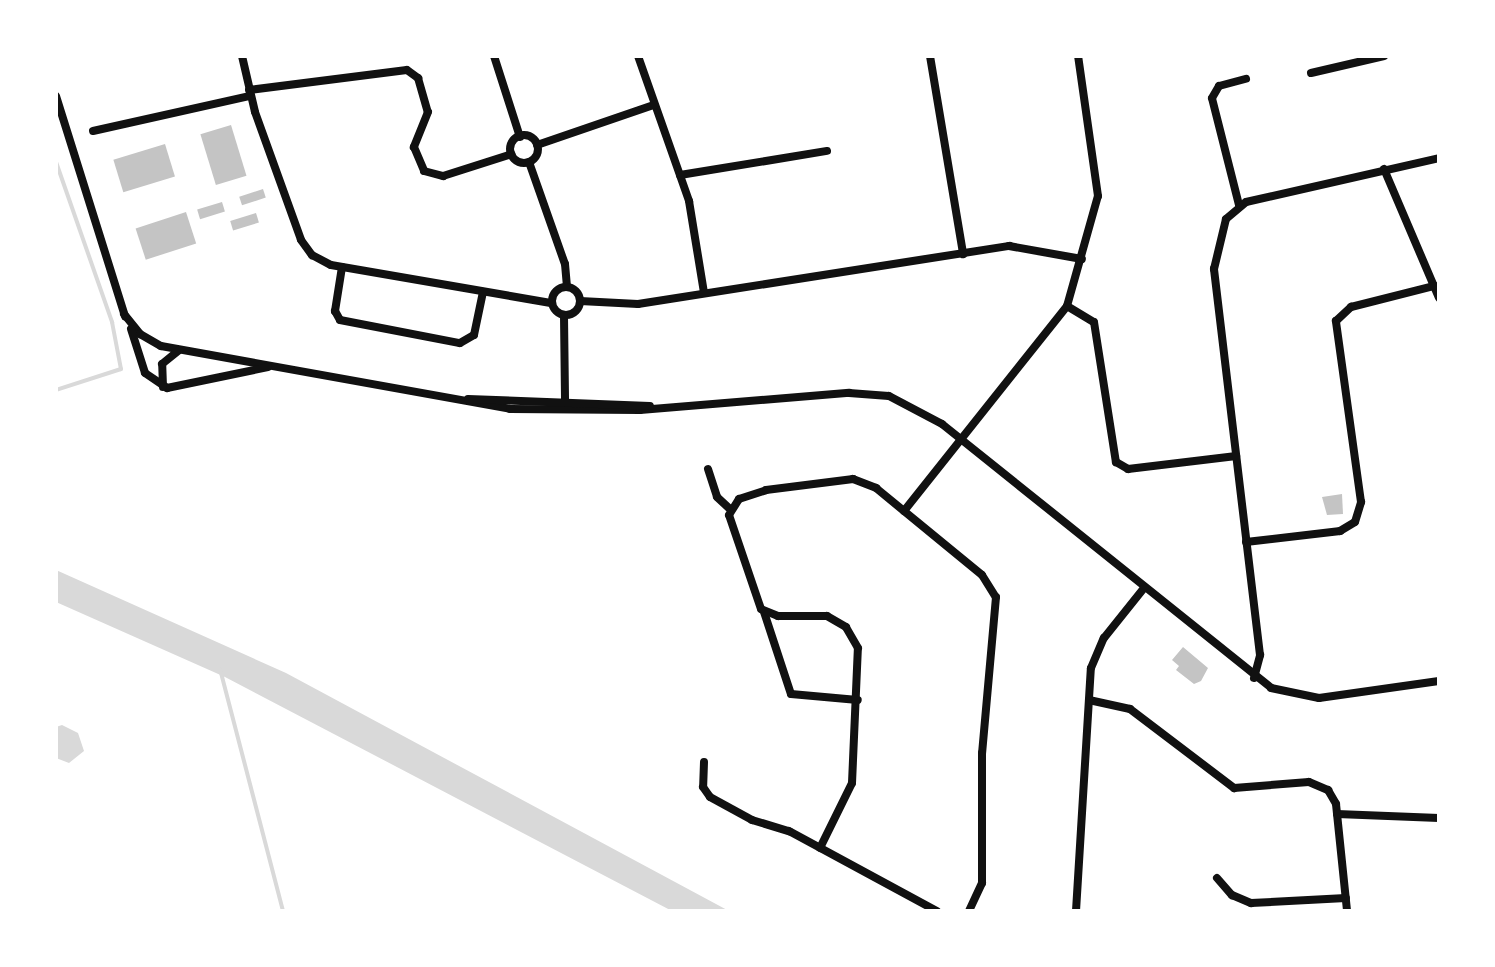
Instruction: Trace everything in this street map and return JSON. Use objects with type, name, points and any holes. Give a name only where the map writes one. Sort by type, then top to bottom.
[{"type":"street","points":[[242,56],[250,93],[303,244],[320,261],[342,267],[551,303],[564,316],[565,412]]},
{"type":"street","points":[[494,56],[520,137],[537,145],[654,105]]},
{"type":"street","points":[[638,56],[691,207],[704,293]]},
{"type":"street","points":[[930,56],[963,254]]},
{"type":"street","points":[[904,511],[1067,306],[1082,259],[1098,187],[1078,56]]},
{"type":"street","points":[[1311,73],[1350,60],[1384,56]]},
{"type":"street","points":[[93,131],[250,93],[407,70],[418,78],[428,112],[414,147],[424,171],[443,176],[512,154]]},
{"type":"street","points":[[1239,205],[1212,98],[1219,86],[1246,79]]},
{"type":"street","points":[[56,96],[145,373],[163,387],[182,389],[272,367]]},
{"type":"street","points":[[520,137],[512,143],[512,154],[519,162],[529,162],[537,154],[537,145]]},
{"type":"street","points":[[680,175],[827,151]]},
{"type":"street","points":[[1254,678],[1260,659],[1214,265],[1226,219],[1239,205],[1439,158]]},
{"type":"street","points":[[529,162],[565,264],[567,287]]},
{"type":"street","points":[[1384,169],[1439,298]]},
{"type":"street","points":[[580,301],[632,305],[1022,246],[1082,259]]},
{"type":"street","points":[[342,267],[335,311],[347,323],[465,343],[475,332],[483,292]]},
{"type":"street","points":[[1246,542],[1340,531],[1355,522],[1361,502],[1336,321],[1348,309],[1434,286]]},
{"type":"street","points":[[551,303],[555,291],[567,287],[577,292],[580,301],[576,312],[564,316]]},
{"type":"street","points":[[1067,306],[1094,322],[1116,462],[1128,469],[1236,456]]},
{"type":"street","points":[[124,314],[148,340],[180,350],[492,407],[565,412],[667,408],[875,392],[916,406],[1254,678],[1283,693],[1319,698],[1439,681]]},
{"type":"street","points":[[163,387],[162,364],[180,350]]},
{"type":"street","points":[[442,398],[565,401],[667,408]]},
{"type":"street","points":[[708,469],[717,497],[730,509],[733,533],[791,694],[858,700]]},
{"type":"street","points":[[730,509],[739,499],[772,488],[853,479],[868,482],[987,579],[997,601],[982,753],[982,883],[969,911]]},
{"type":"street","points":[[1076,911],[1089,700],[1098,648],[1144,588]]},
{"type":"street","points":[[764,612],[778,616],[816,613],[846,627],[860,658],[851,787],[820,848]]},
{"type":"street","points":[[1089,700],[1130,709],[1234,788],[1321,785],[1333,796],[1337,814],[1347,911]]},
{"type":"street","points":[[704,762],[703,787],[710,797],[820,848],[937,911]]},
{"type":"street","points":[[1337,814],[1439,818]]},
{"type":"street","points":[[1217,878],[1232,895],[1251,903],[1346,898]]},
{"type":"shaded area","points":[[56,570],[286,673],[729,911],[672,911],[225,677],[56,602]]},
{"type":"shaded area","points":[[62,725],[78,733],[84,751],[69,763],[56,758],[56,727]]},
{"type":"building","points":[[231,125],[246,176],[216,185],[200,134]]},
{"type":"building","points":[[165,144],[175,177],[123,192],[113,160]]},
{"type":"building","points":[[263,189],[266,198],[242,205],[239,197]]},
{"type":"building","points":[[222,202],[225,212],[200,219],[197,210]]},
{"type":"building","points":[[186,212],[196,243],[146,260],[136,228]]},
{"type":"building","points":[[256,213],[259,223],[233,230],[230,221]]},
{"type":"building","points":[[1342,494],[1343,514],[1327,515],[1322,497]]},
{"type":"building","points":[[1183,647],[1208,668],[1201,681],[1194,684],[1176,670],[1179,666],[1172,660]]},
{"type":"waterway","points":[[56,162],[112,322],[121,369],[56,390]]},
{"type":"waterway","points":[[220,669],[283,911]]}]
